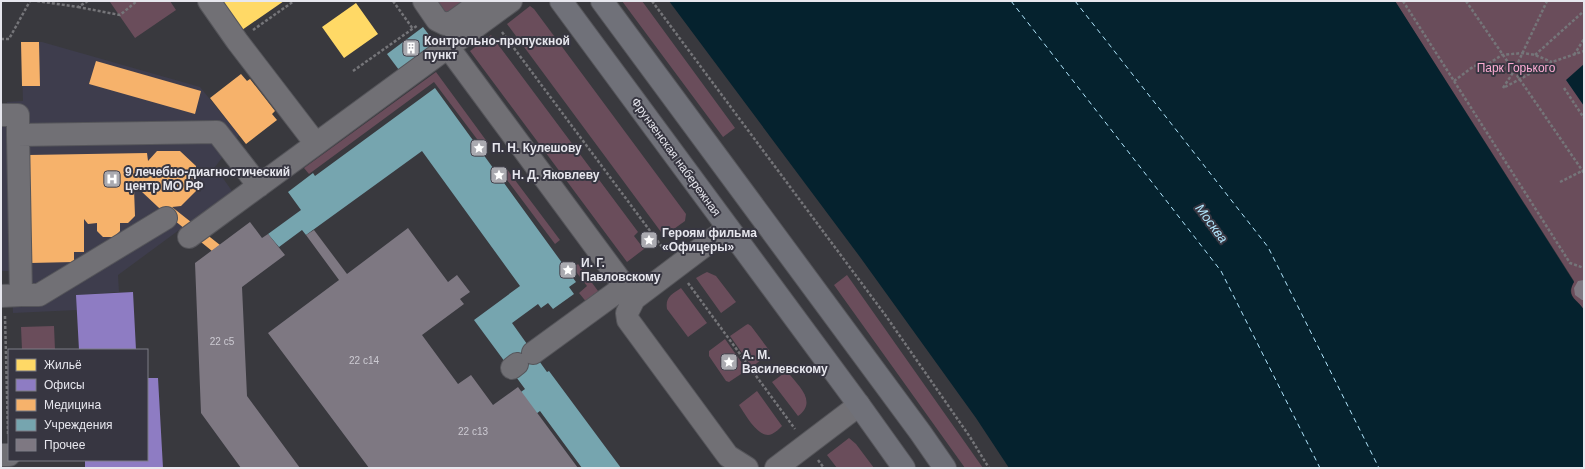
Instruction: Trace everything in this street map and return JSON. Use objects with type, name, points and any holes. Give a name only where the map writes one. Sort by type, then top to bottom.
[{"type":"main road","name":"Фрунзенская набережная","points":[[561,1],[904,468]]},
{"type":"main road","points":[[602,1],[945,468]]},
{"type":"lane","points":[[209,1],[316,144]]},
{"type":"lane","points":[[424,1],[437,20],[445,24],[486,8],[511,1]]},
{"type":"lane","points":[[189,237],[448,47],[486,8]]},
{"type":"lane","points":[[448,47],[630,292],[628,320],[728,456],[747,468]]},
{"type":"lane","points":[[1,115],[18,115],[9,295],[39,295],[166,218]]},
{"type":"lane","points":[[18,136],[217,132],[259,186]]},
{"type":"lane","points":[[521,362],[630,292],[676,267],[728,228]]},
{"type":"lane","points":[[776,468],[859,405]]},
{"type":"path","points":[[1,40],[9,39],[30,1]]},
{"type":"path","points":[[36,1],[120,15],[137,1]]},
{"type":"path","points":[[78,7],[88,1]]},
{"type":"path","points":[[238,41],[294,1]]},
{"type":"path","points":[[353,71],[413,29],[393,1]]},
{"type":"path","points":[[652,1],[886,316],[990,468]]},
{"type":"path","points":[[1403,1],[1570,263],[1584,268]]},
{"type":"path","points":[[1466,1],[1583,171],[1560,182]]},
{"type":"path","points":[[1547,1],[1514,71],[1503,88],[1552,62],[1584,52]]},
{"type":"path","points":[[486,8],[824,468]]},
{"type":"path","points":[[1535,55],[1584,11]]},
{"type":"path","points":[[1574,55],[1584,39]]},
{"type":"path","points":[[1454,81],[1474,66],[1488,64],[1502,55],[1523,53],[1535,55],[1552,62]]},
{"type":"path","points":[[1564,88],[1584,118]]},
{"type":"path","points":[[8,418],[7,380],[9,295]]},
{"type":"path","points":[[1,380],[7,380]]},
{"type":"shaded area","name":"9 лечебно-диагностический центр МО РФ","points":[[21,42],[42,42],[200,87],[239,135],[215,167],[232,191],[118,275],[119,292],[77,295],[77,310],[13,313],[11,271],[1,271],[1,127],[7,127],[7,102],[23,101]]},
{"type":"green space","points":[[170,1],[176,10],[135,38],[110,2]]},
{"type":"green space","points":[[431,1],[470,1],[448,13],[440,11]]},
{"type":"green space","points":[[622,1],[642,1],[735,128],[723,137]]},
{"type":"green space","name":"Парк Горького","points":[[1395,1],[1584,1],[1584,310],[1573,297],[1571,291],[1574,281]]},
{"type":"green space","points":[[530,6],[534,9],[686,214],[685,221],[664,236],[507,24]]},
{"type":"green space","points":[[491,35],[638,232],[634,236],[644,249],[627,262],[470,51]]},
{"type":"green space","points":[[436,72],[488,143],[483,147],[434,82],[309,174],[304,168]]},
{"type":"green space","points":[[506,168],[560,240],[555,244],[501,172]]},
{"type":"green space","points":[[578,264],[601,295],[588,304],[579,293],[587,286],[573,268]]},
{"type":"green space","points":[[707,272],[716,276],[736,302],[721,313],[696,278]]},
{"type":"green space","points":[[847,275],[983,468],[965,468],[834,285]]},
{"type":"green space","points":[[681,288],[707,323],[688,337],[667,309],[668,299],[672,294]]},
{"type":"green space","points":[[748,324],[769,350],[767,355],[752,367],[730,336]]},
{"type":"green space","points":[[54,326],[55,349],[22,349],[21,327]]},
{"type":"green space","points":[[725,339],[747,370],[729,382],[726,381],[709,356],[709,351]]},
{"type":"green space","points":[[787,371],[801,388],[806,399],[804,410],[798,416],[772,382]]},
{"type":"green space","points":[[757,391],[782,426],[772,434],[767,435],[757,430],[739,405]]},
{"type":"green space","points":[[849,438],[856,444],[874,468],[837,468],[827,455]]},
{"type":"water","name":"Москва","points":[[669,1],[1395,1],[1574,282],[1571,295],[1584,310],[1584,468],[1009,468],[976,418],[860,257]]},
{"type":"water","points":[[1584,64],[1584,106],[1566,80]]},
{"type":"building: Жильё","points":[[221,1],[284,1],[242,30]]},
{"type":"building: Жильё","points":[[356,3],[378,34],[344,58],[322,27]]},
{"type":"building: Офисы","points":[[133,292],[136,349],[79,349],[76,295]]},
{"type":"building: Офисы","points":[[148,378],[158,378],[163,468],[85,468],[85,461],[148,461]]},
{"type":"building: Медицина","points":[[21,42],[39,42],[40,86],[22,86]]},
{"type":"building: Медицина","points":[[96,61],[201,91],[195,114],[89,84]]},
{"type":"building: Медицина","points":[[241,74],[247,81],[250,79],[275,111],[272,114],[277,120],[246,144],[210,98]]},
{"type":"building: Медицина","points":[[157,151],[180,151],[196,166],[197,190],[181,206],[172,207],[220,245],[212,251],[158,207],[141,191],[141,189],[134,189],[135,216],[128,223],[120,223],[120,231],[114,237],[103,237],[97,231],[97,223],[88,224],[84,219],[84,252],[74,252],[74,262],[30,263],[28,155],[147,153],[148,161]]},
{"type":"building: Учреждения","name":"Контрольно-пропускной пункт","points":[[423,27],[435,43],[399,70],[387,54]]},
{"type":"building: Учреждения","points":[[435,88],[576,282],[569,287],[574,294],[553,309],[548,303],[541,308],[538,304],[512,323],[547,372],[549,371],[621,468],[582,468],[540,411],[514,430],[498,409],[525,389],[474,320],[520,286],[422,151],[306,235],[302,230],[279,247],[268,234],[301,210],[288,192],[313,173],[315,176]]},
{"type":"building: Прочее","points":[[250,222],[262,238],[268,234],[285,255],[242,287],[247,396],[300,468],[241,468],[201,413],[195,263]]},
{"type":"building: Прочее","points":[[408,228],[448,282],[457,275],[470,292],[460,299],[464,304],[422,335],[458,384],[471,375],[493,405],[518,387],[578,468],[369,468],[268,333],[339,280],[306,235],[314,230],[347,274]]},
{"type":"building: Прочее","points":[[1584,280],[1584,300],[1582,300],[1575,295],[1574,288],[1578,281]]},
{"type":"ferry route","points":[[1011,1],[1221,271],[1320,468]]},
{"type":"ferry route","points":[[1075,1],[1268,247],[1379,468]]},
{"type":"place","name":"Контрольно-пропускной пункт","points":[[411,48]]},
{"type":"place","name":"П. Н. Кулешову","points":[[479,148]]},
{"type":"place","name":"Н. Д. Яковлеву","points":[[499,175]]},
{"type":"place","name":"9 лечебно-диагностический центр МО РФ","points":[[112,179]]},
{"type":"place","name":"Героям фильма «Офицеры»","points":[[649,240]]},
{"type":"place","name":"И. Г. Павловскому","points":[[568,270]]},
{"type":"place","name":"А. М. Василевскому","points":[[729,362]]}]
